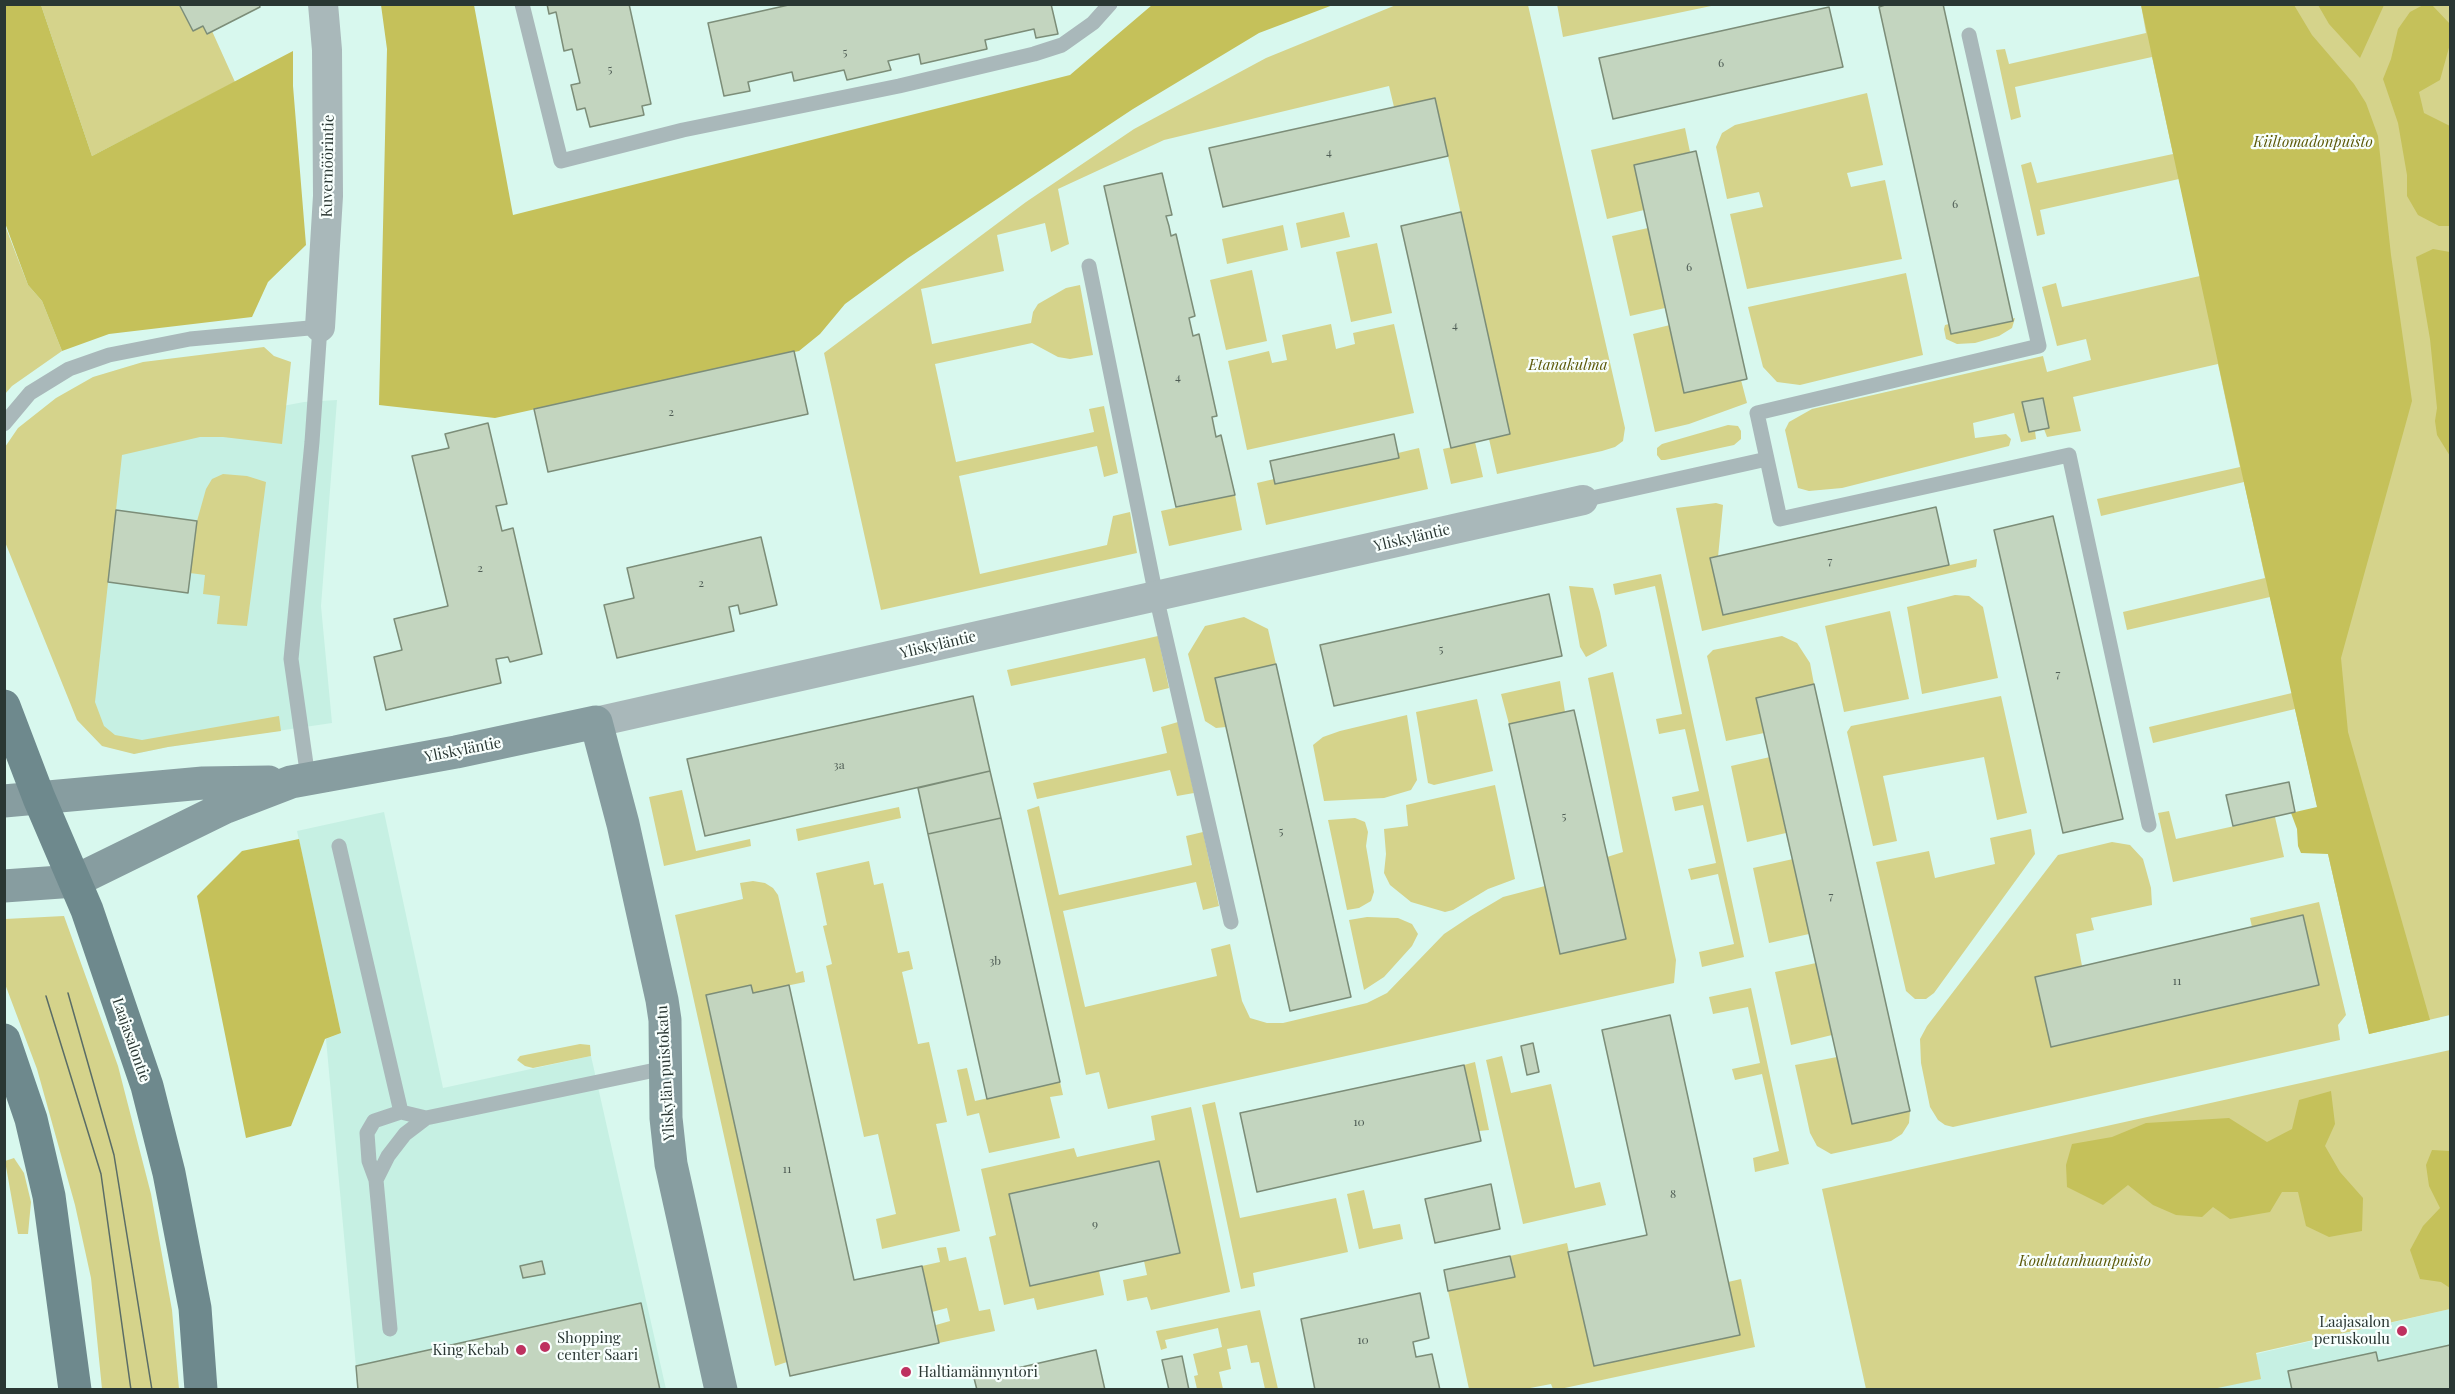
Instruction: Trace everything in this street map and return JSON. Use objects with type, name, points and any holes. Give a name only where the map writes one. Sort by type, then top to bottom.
[{"type":"main road","name":"Laajasalontie","points":[[4,706],[39,798],[87,910],[147,1086],[169,1173],[195,1308],[201,1389]]},
{"type":"main road","points":[[4,1040],[31,1119],[49,1196],[75,1389]]},
{"type":"street","name":"Kuvernöörintie","points":[[320,327],[328,184],[327,51],[323,4]]},
{"type":"street","name":"Yliskyläntie","points":[[4,801],[203,783],[300,780],[456,752],[1583,500]]},
{"type":"street","name":"Yliskylän puistokatu","points":[[596,722],[623,824],[662,1000],[665,1020],[666,1118],[671,1164],[722,1389]]},
{"type":"street","name":"Yliskyläntie","points":[[4,886],[75,881],[226,807],[300,780]]},
{"type":"lane","points":[[522,4],[561,160],[683,130],[898,86],[1034,54],[1062,45],[1093,23],[1110,4]]},
{"type":"lane","points":[[1969,35],[2039,346],[1757,412],[1779,519],[2070,454],[2149,825]]},
{"type":"lane","points":[[1089,266],[1156,596],[1231,921]]},
{"type":"lane","points":[[4,424],[30,393],[69,369],[109,355],[190,339],[320,327],[312,442],[291,659],[300,780]]},
{"type":"lane","points":[[1583,500],[1767,459]]},
{"type":"lane","points":[[339,846],[401,1112]]},
{"type":"lane","points":[[390,1329],[376,1180],[369,1161],[367,1133],[374,1121],[401,1112],[426,1118],[665,1068]]},
{"type":"lane","points":[[376,1180],[388,1156],[405,1134],[426,1118]]},
{"type":"shaded area","points":[[337,400],[321,606],[332,723],[134,754],[89,719],[4,458],[304,402]]},
{"type":"shaded area","points":[[384,812],[443,1088],[591,1056],[666,1389],[358,1389],[326,1039],[341,1033],[297,831]]},
{"type":"shaded area","name":"Laajasalon peruskoulu","points":[[2450,1309],[2450,1389],[2094,1390],[2256,1354]]},
{"type":"green space","points":[[1557,4],[1716,4],[1716,5],[1563,37]]},
{"type":"green space","points":[[4,5],[41,5],[92,156],[293,51],[293,86],[306,245],[268,282],[252,317],[109,334],[62,351],[42,301],[28,285],[5,223]]},
{"type":"green space","points":[[41,5],[179,5],[193,31],[203,26],[207,34],[212,31],[235,82],[92,156]]},
{"type":"green space","points":[[381,5],[474,5],[513,215],[1070,75],[1152,5],[1333,5],[1259,33],[1133,109],[908,258],[845,304],[820,334],[799,351],[495,418],[379,405],[387,49]]},
{"type":"green space","name":"Etanakulma","points":[[1396,5],[1528,5],[1625,428],[1623,441],[1615,447],[1602,451],[1497,474],[1489,439],[1510,434],[1435,98],[1394,107],[1389,86],[1164,140],[1058,189],[1069,244],[1051,252],[1045,223],[997,235],[1004,271],[921,289],[932,344],[1031,323],[1033,312],[1038,304],[1066,288],[1080,285],[1093,355],[1070,359],[1058,357],[1032,343],[935,364],[956,462],[1094,432],[1089,409],[1104,406],[1118,473],[1104,477],[1097,446],[959,476],[980,574],[1107,545],[1113,516],[1130,512],[1137,553],[881,610],[824,353],[1026,202],[1134,129],[1266,58]]},
{"type":"green space","name":"Kiiltomadonpuisto","points":[[2141,5],[2450,5],[2450,1015],[2369,1034],[2295,709],[2153,743],[2149,727],[2292,693],[2270,597],[2127,630],[2123,612],[2265,578],[2244,482],[2101,516],[2097,499],[2240,467],[2218,364],[2073,397],[2081,431],[2047,437],[2044,429],[2049,428],[2043,398],[2023,402],[2029,432],[2035,431],[2036,439],[2021,442],[2014,413],[1973,423],[1975,438],[2006,434],[2011,439],[2009,446],[1842,488],[1809,491],[1798,488],[1785,430],[1789,422],[1812,409],[2043,356],[2047,372],[2091,360],[2086,339],[2057,346],[2042,287],[2056,283],[2062,307],[2200,276],[2179,179],[2040,210],[2045,234],[2037,236],[2021,165],[2031,162],[2037,183],[2173,154],[2152,57],[2015,87],[2021,117],[2011,120],[1996,50],[2005,49],[2009,64],[2146,33]]},
{"type":"green space","name":"Kiiltomadonpuisto","points":[[2141,5],[2294,5],[2312,35],[2354,84],[2366,103],[2378,136],[2391,255],[2412,401],[2341,658],[2348,732],[2430,1020],[2369,1034],[2328,854],[2301,853],[2298,846],[2297,829],[2291,813],[2317,807],[2242,474]]},
{"type":"green space","points":[[2318,5],[2384,5],[2360,58],[2329,24]]},
{"type":"green space","points":[[2423,5],[2432,5],[2450,24],[2450,44],[2440,80],[2419,92],[2424,113],[2450,126],[2450,226],[2439,226],[2418,215],[2407,196],[2407,175],[2398,123],[2383,79],[2391,59],[2398,29],[2410,12]]},
{"type":"green space","points":[[1867,93],[1883,165],[1847,173],[1851,187],[1885,180],[1902,259],[1747,289],[1730,214],[1763,207],[1759,192],[1727,199],[1716,147],[1722,133],[1735,125]]},
{"type":"green space","points":[[1685,128],[1690,152],[1634,165],[1644,210],[1607,219],[1591,150]]},
{"type":"green space","points":[[1344,212],[1350,237],[1301,248],[1296,223]]},
{"type":"green space","points":[[4,223],[28,285],[42,301],[62,351],[12,386],[5,394]]},
{"type":"green space","points":[[1283,225],[1288,250],[1227,264],[1222,239]]},
{"type":"green space","points":[[1648,228],[1665,308],[1630,316],[1612,236]]},
{"type":"green space","points":[[1377,243],[1392,313],[1351,322],[1336,252]]},
{"type":"green space","points":[[2433,249],[2450,252],[2450,456],[2437,435],[2435,421],[2437,408],[2430,339],[2416,257]]},
{"type":"green space","points":[[1252,270],[1267,341],[1226,350],[1210,280]]},
{"type":"green space","points":[[1906,273],[1923,355],[1800,385],[1777,382],[1763,367],[1748,307]]},
{"type":"green space","points":[[2015,318],[2012,328],[1999,336],[1975,343],[1957,344],[1946,339],[1945,325],[1949,324],[1952,334]]},
{"type":"green space","points":[[1331,324],[1336,349],[1355,344],[1353,333],[1394,324],[1414,413],[1247,450],[1228,361],[1269,351],[1272,363],[1287,360],[1282,335]]},
{"type":"green space","points":[[1670,325],[1741,380],[1747,403],[1689,424],[1655,432],[1633,334]]},
{"type":"green space","points":[[264,347],[274,356],[291,362],[282,444],[223,437],[200,437],[122,455],[95,702],[104,726],[115,735],[142,740],[279,716],[281,731],[134,754],[102,746],[77,720],[5,542],[5,447],[18,428],[56,398],[93,377],[143,362]]},
{"type":"green space","points":[[1728,425],[1738,426],[1741,431],[1741,439],[1734,445],[1665,460],[1661,460],[1657,455],[1657,448],[1662,444]]},
{"type":"green space","points":[[1475,442],[1483,477],[1451,484],[1443,449]]},
{"type":"green space","points":[[1419,448],[1428,489],[1266,525],[1257,483],[1274,479],[1275,484],[1399,458],[1398,453]]},
{"type":"green space","points":[[223,474],[247,476],[266,482],[247,626],[217,624],[220,596],[203,594],[205,575],[190,573],[197,521],[206,489],[212,479]]},
{"type":"green space","points":[[1235,495],[1242,530],[1169,546],[1161,511]]},
{"type":"green space","points":[[1716,503],[1723,505],[1718,557],[1710,559],[1723,615],[1977,559],[1976,567],[1702,631],[1676,508]]},
{"type":"green space","points":[[1661,574],[1744,957],[1702,967],[1699,952],[1734,944],[1718,874],[1691,880],[1688,869],[1716,863],[1703,805],[1675,811],[1672,797],[1699,791],[1685,729],[1659,734],[1656,719],[1682,714],[1655,586],[1615,595],[1613,584]]},
{"type":"green space","points":[[1569,586],[1593,588],[1600,612],[1607,646],[1586,657],[1580,647]]},
{"type":"green space","points":[[1955,595],[1969,596],[1983,607],[1998,678],[1922,694],[1907,607]]},
{"type":"green space","points":[[1890,611],[1909,699],[1844,712],[1825,626]]},
{"type":"green space","points":[[1244,617],[1268,629],[1276,664],[1215,678],[1226,727],[1216,728],[1205,721],[1188,654],[1205,626]]},
{"type":"green space","points":[[1158,636],[1169,688],[1153,692],[1145,658],[1011,686],[1007,670]]},
{"type":"green space","points":[[1782,636],[1797,643],[1810,663],[1814,684],[1756,698],[1764,733],[1726,741],[1707,656],[1713,650]]},
{"type":"green space","points":[[1613,672],[1676,960],[1674,983],[1108,1109],[1099,1072],[1086,1075],[1027,810],[1039,806],[1059,895],[1192,865],[1186,836],[1203,832],[1219,906],[1203,910],[1196,882],[1063,911],[1085,1007],[1217,976],[1211,949],[1230,944],[1242,1001],[1250,1018],[1267,1023],[1283,1023],[1367,1003],[1387,993],[1444,934],[1503,897],[1545,886],[1560,954],[1625,939],[1607,857],[1623,852],[1588,678]]},
{"type":"green space","points":[[1560,681],[1565,712],[1509,724],[1501,694]]},
{"type":"green space","points":[[2001,696],[2027,813],[1997,820],[1984,757],[1883,776],[1897,841],[1873,846],[1847,732],[1851,726]]},
{"type":"green space","points":[[1477,699],[1493,771],[1434,785],[1428,783],[1416,712]]},
{"type":"green space","points":[[1407,715],[1417,780],[1411,790],[1384,798],[1324,801],[1313,745],[1323,737],[1340,731]]},
{"type":"green space","points":[[1178,722],[1194,793],[1177,796],[1170,770],[1037,799],[1033,783],[1167,753],[1161,727]]},
{"type":"green space","points":[[1770,757],[1786,833],[1747,842],[1731,766]]},
{"type":"green space","points":[[1495,785],[1515,879],[1488,889],[1453,910],[1445,912],[1411,902],[1390,885],[1384,873],[1386,854],[1384,829],[1408,826],[1406,805]]},
{"type":"green space","points":[[682,790],[696,851],[750,839],[751,846],[664,866],[649,797]]},
{"type":"green space","points":[[899,807],[901,818],[798,841],[796,829]]},
{"type":"green space","points":[[2169,811],[2176,839],[2275,817],[2284,857],[2173,882],[2158,813]]},
{"type":"green space","points":[[1355,818],[1365,822],[1368,832],[1366,846],[1374,892],[1371,901],[1359,908],[1347,910],[1328,820]]},
{"type":"green space","points":[[2031,829],[2035,854],[1934,993],[1926,999],[1915,999],[1906,991],[1876,862],[1929,851],[1935,878],[1995,864],[1990,838]]},
{"type":"green space","points":[[299,839],[341,1033],[325,1039],[291,1126],[246,1138],[197,896],[242,851]]},
{"type":"green space","points":[[2112,842],[2130,845],[2143,859],[2151,888],[2152,905],[2091,918],[2094,930],[2076,934],[2082,966],[2035,977],[2051,1047],[2319,985],[2303,915],[2252,927],[2250,918],[2319,902],[2346,1015],[2338,1025],[2340,1040],[1953,1127],[1945,1125],[1938,1120],[1930,1107],[1921,1063],[1920,1039],[1927,1026],[2058,855]]},
{"type":"green space","points":[[1793,859],[1809,934],[1769,943],[1753,868]]},
{"type":"green space","points":[[869,861],[874,885],[883,883],[898,953],[909,951],[913,969],[902,972],[918,1044],[929,1042],[947,1122],[936,1124],[960,1231],[882,1249],[876,1219],[896,1214],[878,1134],[864,1137],[826,966],[832,964],[823,926],[827,925],[816,873]]},
{"type":"green space","points":[[753,881],[765,883],[778,895],[796,973],[803,971],[805,982],[753,993],[751,985],[706,996],[787,1362],[775,1366],[675,915],[743,899],[740,883]]},
{"type":"green space","points":[[64,916],[118,1066],[151,1194],[172,1310],[179,1389],[102,1389],[91,1278],[75,1205],[37,1069],[5,984],[5,919]]},
{"type":"green space","points":[[1367,917],[1398,918],[1412,924],[1418,934],[1412,946],[1384,977],[1364,990],[1349,920]]},
{"type":"green space","points":[[1816,963],[1832,1035],[1791,1045],[1775,972]]},
{"type":"green space","points":[[1751,988],[1789,1164],[1755,1172],[1753,1158],[1779,1151],[1762,1074],[1735,1080],[1732,1069],[1760,1063],[1748,1007],[1713,1014],[1709,997]]},
{"type":"green space","points":[[580,1044],[590,1045],[591,1056],[533,1068],[517,1060],[520,1056]]},
{"type":"green space","name":"Koulutanhuanpuisto","points":[[2450,1050],[2450,1309],[2256,1353],[2261,1379],[2208,1390],[1866,1389],[1822,1189]]},
{"type":"green space","points":[[1502,1056],[1511,1093],[1551,1084],[1575,1188],[1600,1182],[1606,1205],[1523,1224],[1486,1060]]},
{"type":"green space","points":[[1837,1057],[1852,1124],[1910,1111],[1909,1123],[1902,1134],[1891,1141],[1831,1154],[1817,1146],[1810,1133],[1795,1065]]},
{"type":"green space","points":[[1475,1062],[1489,1130],[1479,1131],[1464,1065]]},
{"type":"green space","points":[[967,1068],[975,1101],[1060,1082],[1063,1095],[1050,1097],[1060,1138],[989,1153],[979,1113],[967,1116],[957,1070]]},
{"type":"green space","points":[[2331,1091],[2335,1124],[2325,1146],[2340,1172],[2363,1198],[2362,1231],[2329,1237],[2306,1226],[2298,1192],[2282,1192],[2270,1212],[2230,1219],[2213,1207],[2202,1217],[2176,1215],[2153,1205],[2128,1185],[2103,1205],[2067,1187],[2066,1165],[2072,1144],[2112,1137],[2146,1123],[2229,1118],[2267,1142],[2292,1129],[2299,1100]]},
{"type":"green space","points":[[1215,1102],[1240,1218],[1336,1198],[1348,1252],[1253,1273],[1255,1286],[1241,1289],[1202,1105]]},
{"type":"green space","points":[[1191,1107],[1230,1292],[1151,1310],[1147,1297],[1127,1301],[1123,1280],[1147,1275],[1144,1261],[1180,1253],[1159,1161],[1010,1194],[1099,1271],[1104,1295],[1037,1310],[1034,1298],[1004,1305],[989,1237],[996,1235],[981,1169],[1074,1148],[1077,1157],[1155,1140],[1151,1116]]},
{"type":"green space","points":[[2432,1150],[2450,1151],[2450,1288],[2441,1282],[2420,1279],[2410,1250],[2423,1226],[2440,1208],[2429,1186],[2426,1165]]},
{"type":"green space","points":[[14,1158],[24,1173],[31,1202],[28,1234],[18,1234],[5,1161]]},
{"type":"green space","points":[[1364,1190],[1373,1229],[1400,1224],[1403,1239],[1359,1249],[1347,1194]]},
{"type":"green space","points":[[1567,1243],[1594,1366],[1739,1335],[1728,1282],[1741,1279],[1755,1347],[1560,1389],[1553,1389],[1551,1384],[1525,1389],[1469,1389],[1448,1291],[1514,1277],[1510,1256]]},
{"type":"green space","points":[[946,1247],[949,1261],[966,1257],[979,1311],[990,1309],[995,1331],[939,1343],[936,1325],[950,1321],[947,1308],[932,1312],[922,1266],[940,1262],[937,1248]]},
{"type":"green space","points":[[1260,1310],[1278,1389],[1265,1389],[1259,1362],[1251,1363],[1247,1345],[1227,1349],[1231,1369],[1219,1372],[1223,1389],[1197,1389],[1194,1376],[1198,1375],[1193,1354],[1222,1347],[1218,1328],[1165,1340],[1167,1348],[1161,1350],[1156,1331]]},
{"type":"building","points":[[179,4],[259,4],[260,7],[207,34],[203,26],[193,31]]},
{"type":"building","points":[[547,4],[629,4],[651,104],[642,106],[644,115],[590,127],[585,108],[577,110],[571,85],[580,83],[572,49],[564,51],[556,12],[549,14]]},
{"type":"building","points":[[793,4],[1051,4],[1058,34],[1036,38],[1034,29],[985,40],[987,49],[921,64],[919,54],[888,61],[891,70],[847,80],[844,70],[794,81],[792,72],[748,82],[750,91],[724,96],[708,23]]},
{"type":"building","points":[[1888,4],[1943,4],[2013,321],[1951,334],[1879,7]]},
{"type":"building","points":[[1829,7],[1843,67],[1613,119],[1599,58]]},
{"type":"building","points":[[1435,98],[1448,156],[1223,207],[1209,148]]},
{"type":"building","points":[[1696,151],[1747,379],[1684,393],[1634,165]]},
{"type":"building","points":[[1162,173],[1172,215],[1166,216],[1171,236],[1176,234],[1195,316],[1189,318],[1193,336],[1199,334],[1217,416],[1212,417],[1216,437],[1221,435],[1235,495],[1176,507],[1104,186]]},
{"type":"building","points":[[1461,212],[1510,434],[1451,448],[1401,226]]},
{"type":"building","points":[[794,351],[808,414],[548,472],[534,409]]},
{"type":"building","points":[[2043,398],[2049,428],[2029,432],[2022,402]]},
{"type":"building","points":[[488,423],[507,504],[496,506],[502,531],[513,528],[542,654],[510,662],[508,657],[496,659],[501,683],[386,710],[374,657],[402,650],[394,619],[448,606],[412,456],[449,448],[445,434]]},
{"type":"building","points":[[1394,434],[1399,458],[1275,484],[1270,461]]},
{"type":"building","points":[[1936,507],[1949,565],[1723,615],[1710,558]]},
{"type":"building","points":[[116,510],[197,521],[188,593],[108,582]]},
{"type":"building","points":[[2053,516],[2123,819],[2063,833],[1994,530]]},
{"type":"building","points":[[761,537],[777,605],[740,614],[738,605],[729,607],[734,631],[617,658],[604,605],[634,598],[627,568]]},
{"type":"building","points":[[1549,594],[1562,656],[1334,706],[1320,645]]},
{"type":"building","points":[[1276,664],[1351,997],[1290,1011],[1215,678]]},
{"type":"building","points":[[1814,684],[1910,1111],[1852,1124],[1756,698]]},
{"type":"building","points":[[973,696],[990,771],[705,836],[687,759]]},
{"type":"building","points":[[1574,710],[1626,939],[1560,954],[1509,724]]},
{"type":"building","points":[[990,771],[1001,818],[928,834],[918,788]]},
{"type":"building","points":[[2289,782],[2295,812],[2233,826],[2226,795]]},
{"type":"building","points":[[1001,818],[1060,1082],[987,1099],[928,834]]},
{"type":"building","points":[[2303,915],[2319,985],[2051,1047],[2035,977]]},
{"type":"building","points":[[751,985],[753,993],[789,985],[854,1280],[922,1266],[939,1343],[790,1376],[706,995]]},
{"type":"building","points":[[1670,1015],[1740,1335],[1594,1366],[1568,1252],[1647,1235],[1602,1030]]},
{"type":"building","points":[[1533,1043],[1539,1072],[1527,1075],[1521,1046]]},
{"type":"building","points":[[1464,1065],[1481,1141],[1257,1192],[1240,1113]]},
{"type":"building","points":[[1159,1161],[1180,1253],[1030,1286],[1009,1194]]},
{"type":"building","points":[[1491,1184],[1500,1229],[1435,1243],[1425,1199]]},
{"type":"building","points":[[1510,1256],[1515,1277],[1448,1291],[1444,1270]]},
{"type":"building","points":[[542,1261],[545,1274],[523,1278],[520,1266]]},
{"type":"building","points":[[1420,1293],[1429,1338],[1413,1342],[1416,1357],[1432,1354],[1440,1390],[1315,1390],[1301,1319]]},
{"type":"building","name":"Shopping center Saari","points":[[641,1303],[660,1390],[358,1390],[356,1366]]},
{"type":"building","points":[[2450,1345],[2450,1390],[2292,1390],[2288,1371],[2376,1352],[2378,1361]]},
{"type":"building","points":[[1096,1350],[1105,1390],[977,1390],[974,1378]]},
{"type":"building","points":[[1182,1356],[1189,1390],[1169,1390],[1162,1360]]},
{"type":"tram line","points":[[68,993],[114,1155],[152,1390]]},
{"type":"tram line","points":[[46,996],[101,1174],[131,1390]]},
{"type":"place","name":"Laajasalon peruskoulu","points":[[2402,1331]]},
{"type":"place","name":"Shopping center Saari","points":[[545,1347]]},
{"type":"place","name":"King Kebab","points":[[521,1350]]},
{"type":"place","name":"Haltiamännyntori","points":[[906,1372]]}]
